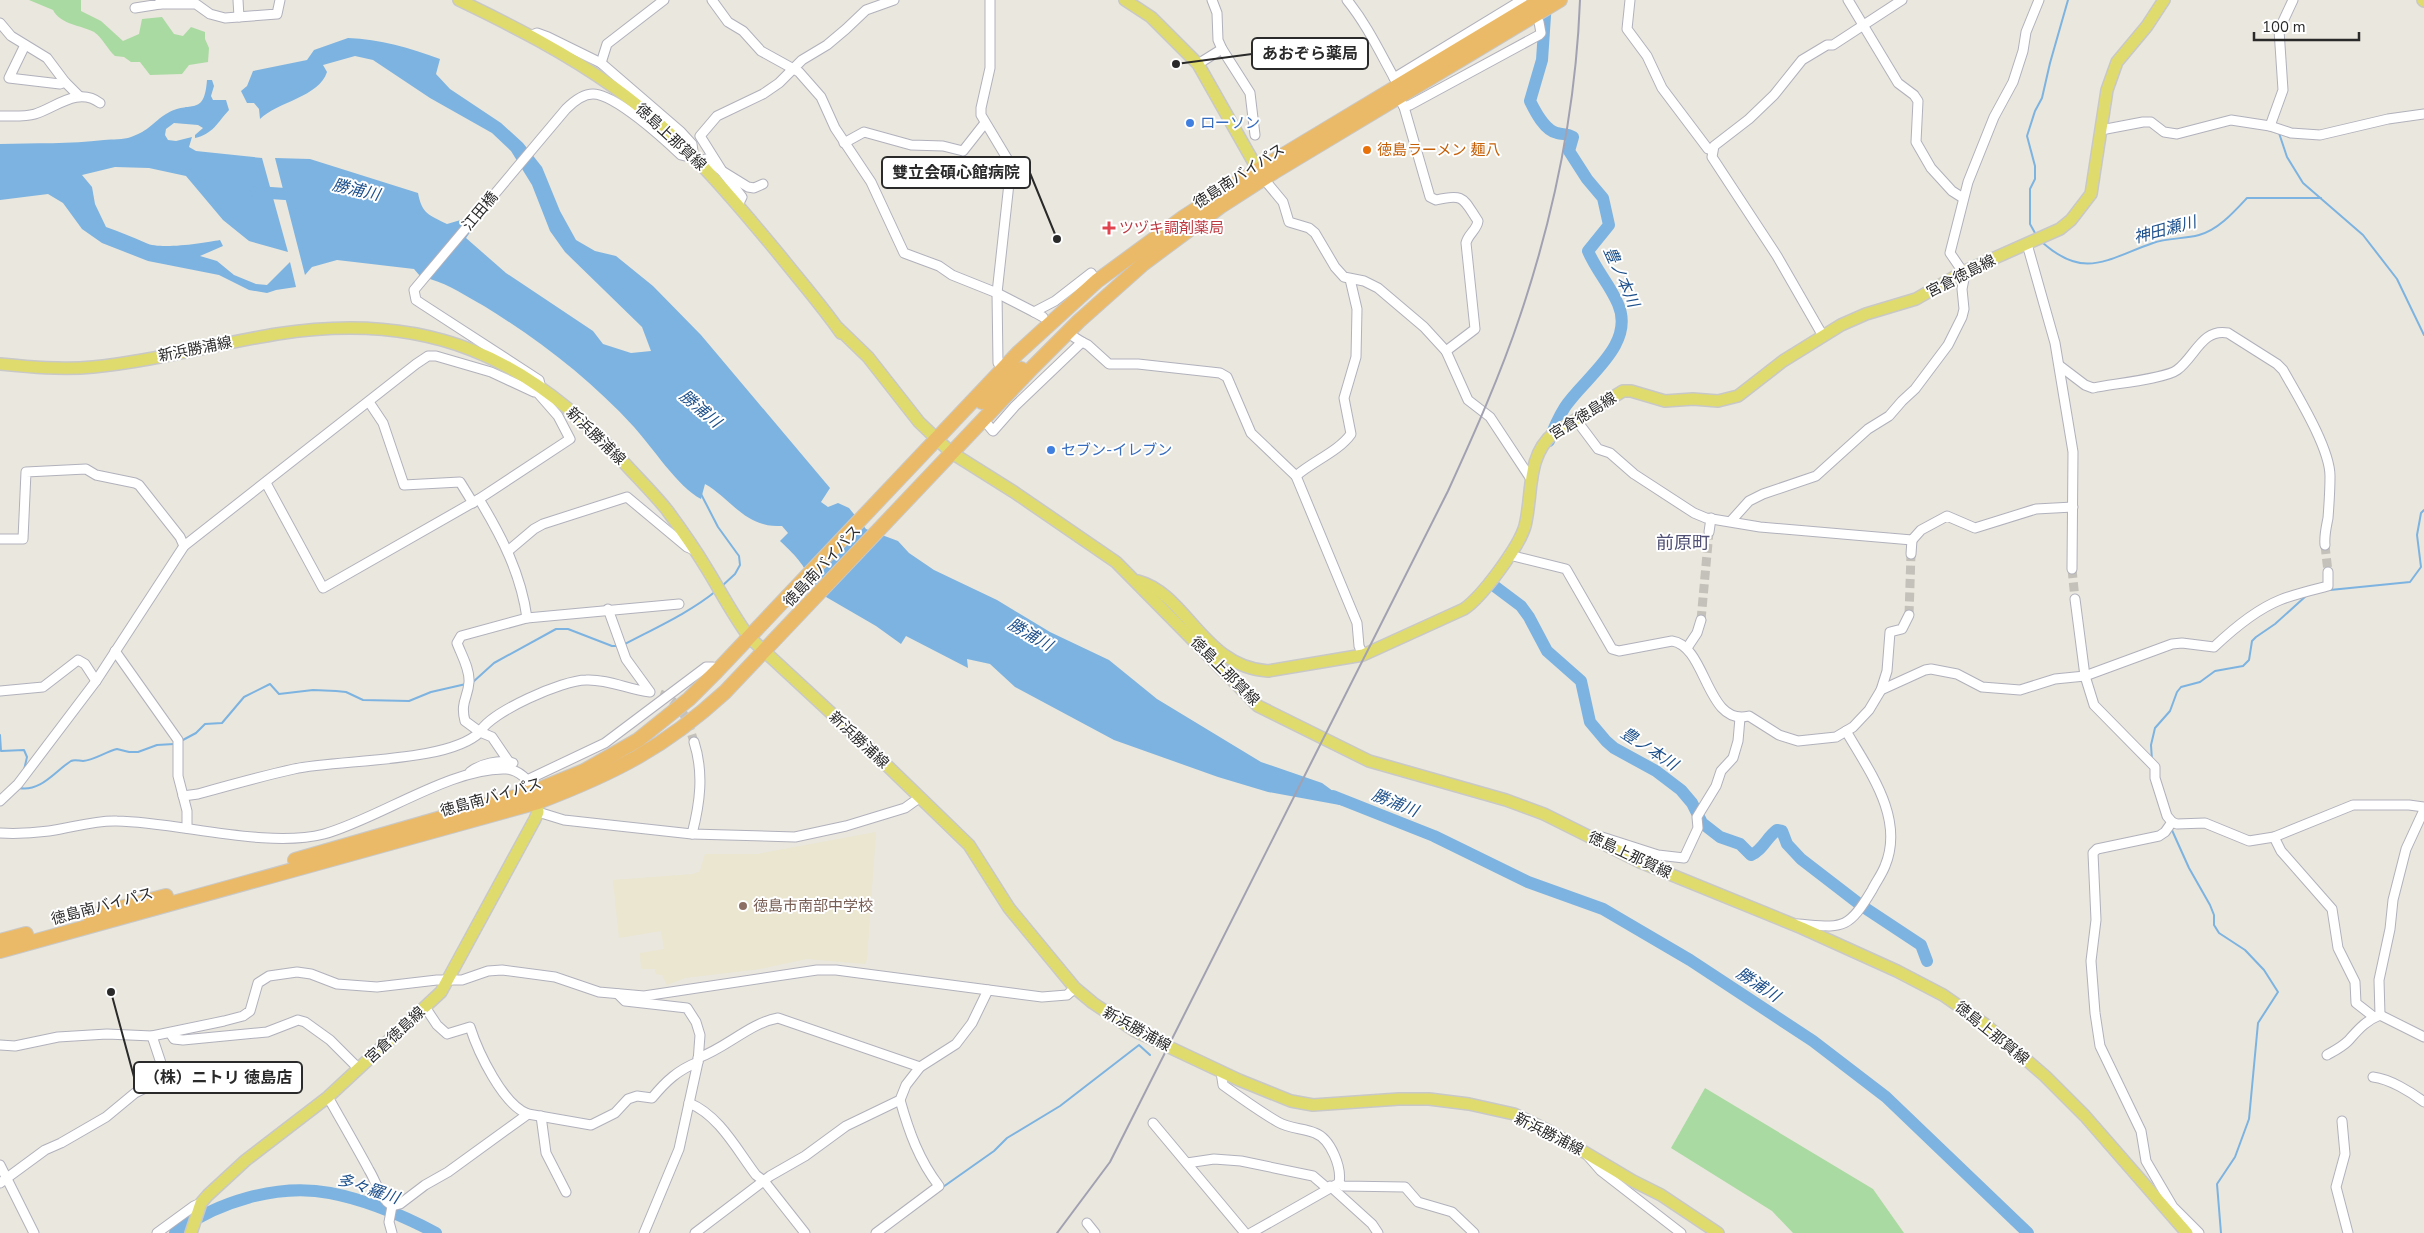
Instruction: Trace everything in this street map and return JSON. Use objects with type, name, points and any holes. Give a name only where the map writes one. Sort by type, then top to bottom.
[{"type":"highway","name":"徳島南バイパス","points":[[1399,92],[1541,0]]},
{"type":"highway","name":"徳島南バイパス","points":[[0,951],[534,797],[618,769],[646,754],[701,714],[767,648],[940,449],[1018,352],[1097,281],[1260,175],[1399,92],[1560,0]]},
{"type":"highway","name":"徳島南バイパス","points":[[0,941],[534,797],[612,756],[638,740],[665,719],[717,671],[752,634],[940,449],[983,419],[1052,347],[1170,235]]},
{"type":"highway","points":[[940,449],[994,391],[1052,347]]},
{"type":"highway","points":[[665,719],[694,705],[725,679],[750,654],[767,648]]},
{"type":"main road","name":"徳島上那賀線","points":[[459,0],[530,36],[585,67],[616,88],[696,158],[838,328],[902,411],[940,449],[1095,547],[1137,580],[1247,697],[1258,706],[1369,761],[1525,807],[1640,862],[1791,923],[1897,971],[1943,995],[1986,1024],[2026,1059],[2085,1116],[2171,1209],[2187,1233]]},
{"type":"main road","points":[[1125,0],[1151,17],[1198,64],[1260,175]]},
{"type":"main road","name":"宮倉徳島線","points":[[1137,580],[1152,585],[1163,594],[1207,642],[1220,652],[1252,669],[1268,670],[1363,655],[1464,609],[1475,601],[1509,555],[1525,528],[1531,479],[1537,457],[1546,440],[1623,392],[1631,391],[1665,401],[1693,399],[1728,400],[1752,387],[1783,361],[1854,319],[1916,300],[1963,272],[2060,229],[2085,205],[2091,194],[2107,90],[2117,62],[2150,22],[2164,0]]},
{"type":"main road","name":"新浜勝浦線","points":[[0,364],[92,367],[305,329],[383,328],[441,339],[479,352],[512,369],[539,391],[582,419],[613,450],[665,508],[752,634],[969,845],[1009,908],[1076,988],[1093,1003],[1135,1031],[1271,1094],[1313,1105],[1399,1099],[1429,1099],[1514,1114],[1675,1203],[1718,1233]]},
{"type":"main road","name":"宮倉徳島線","points":[[191,1231],[200,1206],[246,1160],[328,1097],[440,992],[455,969],[534,797]]},
{"type":"street","points":[[238,0],[239,17]]},
{"type":"street","points":[[135,8],[160,2],[199,2],[217,17],[239,17],[277,14],[280,0]]},
{"type":"street","points":[[601,62],[607,44],[664,0]]},
{"type":"street","points":[[712,0],[728,22],[743,31],[761,51],[799,72],[821,97],[844,144],[871,182],[904,253],[996,293],[1043,317]]},
{"type":"street","points":[[738,206],[742,197],[722,171],[700,136],[717,116],[763,94],[807,57],[827,45],[866,10],[894,0]]},
{"type":"street","points":[[990,0],[990,68],[981,108],[985,123],[1009,158],[1011,164],[996,293],[998,363]]},
{"type":"street","points":[[1212,0],[1217,13],[1218,40],[1250,92],[1256,135]]},
{"type":"street","points":[[1347,0],[1362,21],[1399,92],[1430,197],[1436,200],[1454,196],[1462,198],[1478,221],[1477,227],[1468,236],[1466,243],[1475,329],[1446,351]]},
{"type":"street","points":[[1399,92],[1522,0]]},
{"type":"street","points":[[1630,0],[1627,29],[1647,56],[1662,88],[1708,149],[1712,150]]},
{"type":"street","points":[[1848,0],[1857,18],[1864,26],[1898,83],[1914,95],[1918,101],[1916,142],[1931,168],[1952,190],[1963,198]]},
{"type":"street","points":[[1823,336],[1777,256],[1712,157],[1712,150],[1714,146],[1749,119],[1774,95],[1802,60],[1828,45],[1833,45],[1902,0]]},
{"type":"street","points":[[1731,521],[1748,501],[1816,476],[1868,429],[1889,416],[1915,390],[1948,345],[1964,309],[1963,272],[1950,253],[1963,198],[1994,117],[2013,82],[2023,51],[2026,32],[2039,0]]},
{"type":"street","points":[[2270,126],[2283,90],[2279,30],[2293,0]]},
{"type":"street","points":[[1399,92],[1539,36],[1541,33],[1539,22]]},
{"type":"street","points":[[0,23],[11,36],[47,58],[65,82],[79,96]]},
{"type":"street","points":[[530,36],[537,33],[601,62],[681,132],[692,144],[696,158]]},
{"type":"street","points":[[25,45],[5,77],[60,84],[65,82]]},
{"type":"street","points":[[1198,64],[1222,49]]},
{"type":"street","name":"江田橋","points":[[539,391],[539,380],[416,300],[414,290],[420,281],[573,102],[592,94],[611,100],[627,110],[681,155],[706,159],[722,171]]},
{"type":"street","points":[[0,116],[37,114],[46,108],[79,96],[92,98],[100,103]]},
{"type":"street","points":[[2101,130],[2151,122],[2164,132],[2177,134],[2231,120],[2270,126],[2291,133],[2320,135],[2388,119],[2424,114]]},
{"type":"street","points":[[844,144],[864,132],[912,145],[944,146],[963,151],[985,123]]},
{"type":"street","points":[[722,171],[748,187],[754,188],[764,184]]},
{"type":"street","points":[[1260,175],[1283,202],[1289,222],[1310,228],[1315,233],[1335,267],[1344,277],[1364,281],[1378,288],[1424,327],[1446,351],[1468,400],[1490,417],[1531,479]]},
{"type":"street","points":[[2027,244],[2060,366],[2073,452],[2072,570]]},
{"type":"street","points":[[1034,312],[1055,301],[1090,273],[1097,281]]},
{"type":"street","points":[[1296,476],[1310,464],[1339,447],[1351,434],[1344,398],[1356,358],[1357,309],[1350,279]]},
{"type":"street","points":[[2060,366],[2066,368],[2085,385],[2093,388],[2164,375],[2177,370],[2207,337],[2215,332],[2228,333],[2277,364],[2283,370],[2309,418],[2329,462],[2330,474],[2325,545]]},
{"type":"street","points":[[983,419],[993,431],[1078,340],[1088,345],[1109,364],[1138,364],[1220,373],[1227,377],[1251,433],[1256,440],[1296,476],[1357,623],[1359,646],[1363,655]]},
{"type":"street","points":[[0,801],[18,784],[96,681],[184,546],[428,356],[456,361],[491,372],[539,391],[558,416],[570,440],[476,501],[323,588],[266,483]]},
{"type":"street","points":[[369,402],[383,423],[404,485],[460,482],[476,501],[508,551],[520,581],[527,618]]},
{"type":"street","points":[[1577,421],[1598,449],[1610,453],[1654,489],[1670,496],[1683,508],[1694,514],[1760,527],[1912,540]]},
{"type":"street","points":[[0,539],[23,539],[26,472],[86,469],[96,475],[139,485],[180,537],[184,546]]},
{"type":"street","points":[[508,551],[537,527],[627,497],[687,547],[694,550]]},
{"type":"street","points":[[1911,554],[1912,540],[1921,530],[1947,516],[1975,528],[2036,509],[2073,508]]},
{"type":"street","points":[[1708,532],[1711,518]]},
{"type":"street","points":[[1509,555],[1566,569],[1612,650],[1619,651],[1672,641],[1680,642],[1687,648],[1717,702],[1734,716],[1740,718],[1749,716],[1779,735],[1798,741],[1836,737],[1846,731],[1869,710],[1881,690],[1887,671],[1890,632],[1902,629],[1909,615]]},
{"type":"street","points":[[1881,690],[1908,676],[1931,669],[1957,674],[1982,687],[2014,690],[2056,680],[2085,676],[2172,644],[2182,643],[2214,647],[2235,628],[2268,606],[2328,586],[2328,572]]},
{"type":"street","points":[[2075,599],[2085,676],[2094,705],[2152,765],[2171,825]]},
{"type":"street","points":[[534,797],[492,737],[480,732],[465,721],[462,712],[463,699],[469,684],[457,639],[496,625],[527,618],[608,609],[679,604]]},
{"type":"street","points":[[608,609],[626,659],[650,692]]},
{"type":"street","points":[[1687,648],[1697,633],[1701,620]]},
{"type":"street","points":[[116,651],[178,740],[178,776],[183,796],[187,828]]},
{"type":"street","points":[[0,691],[43,687],[78,660],[85,664],[96,681]]},
{"type":"street","points":[[534,797],[581,756],[605,743],[706,667],[713,667],[717,671]]},
{"type":"street","points":[[183,796],[198,794],[294,769],[395,758],[441,750],[475,737],[483,727],[497,717],[533,696],[578,681],[590,680],[617,683],[633,690],[660,694]]},
{"type":"street","points":[[1596,840],[1602,838],[1658,855],[1684,858],[1698,828],[1697,817],[1716,786],[1722,771],[1733,758],[1738,742],[1740,718]]},
{"type":"street","points":[[1791,923],[1842,925],[1858,912],[1885,866],[1890,846],[1890,826],[1886,806],[1875,780],[1846,731]]},
{"type":"street","points":[[692,834],[699,804],[701,779],[694,742]]},
{"type":"street","points":[[466,776],[472,769],[488,764],[509,762]]},
{"type":"street","points":[[0,834],[50,831],[116,820],[256,836],[307,837],[339,829],[466,776],[506,769],[512,770],[534,797],[564,820],[692,834],[763,837],[815,834],[905,808],[919,798]]},
{"type":"street","points":[[2199,1233],[2171,1209],[2146,1161],[2141,1131],[2100,1046],[2091,961],[2096,920],[2093,854],[2097,849],[2159,836],[2171,825],[2177,824],[2205,822],[2249,841],[2274,837],[2353,805],[2409,804],[2424,809],[2406,850],[2393,900],[2390,929],[2379,980],[2377,1016]]},
{"type":"street","points":[[2274,837],[2280,851],[2332,909],[2338,948],[2355,982],[2356,1003],[2377,1016],[2424,1037]]},
{"type":"street","points":[[0,1045],[14,1046],[58,1037],[107,1034],[152,1036],[170,1034],[243,1016],[250,1011],[253,1004],[254,990],[258,983],[282,973],[311,974],[346,986],[377,988],[462,980],[488,971],[534,972],[555,976],[599,992],[644,996],[753,981],[794,973],[836,970],[1058,998],[1067,995],[1076,988]]},
{"type":"street","points":[[876,1233],[939,1186],[926,1169],[910,1135],[900,1100],[906,1085],[920,1068],[956,1044],[972,1023],[988,990]]},
{"type":"street","points":[[618,994],[626,1001],[687,1008],[696,1022],[700,1035],[698,1060],[679,1149],[644,1233]]},
{"type":"street","points":[[426,1007],[437,1025],[446,1034],[470,1027],[484,1058],[506,1097],[520,1111],[591,1125],[615,1113],[628,1099],[637,1096],[652,1098],[668,1078],[683,1068],[768,1020],[778,1018],[920,1068]]},
{"type":"street","points":[[2327,1055],[2348,1041],[2356,1030],[2377,1016]]},
{"type":"street","points":[[170,1034],[174,1039],[182,1040],[266,1032],[298,1020],[305,1022],[330,1040],[359,1069]]},
{"type":"street","points":[[4,1182],[45,1150],[61,1144],[106,1117],[136,1093],[166,1078],[152,1036]]},
{"type":"street","points":[[1221,1072],[1223,1085],[1276,1121],[1288,1127],[1317,1133],[1325,1140],[1339,1166],[1332,1186]]},
{"type":"street","points":[[2373,1078],[2385,1080],[2424,1102]]},
{"type":"street","points":[[328,1097],[371,1174],[378,1191],[391,1210],[392,1233]]},
{"type":"street","points":[[695,1233],[764,1181],[805,1156],[846,1126],[900,1100]]},
{"type":"street","points":[[689,1103],[703,1109],[805,1233]]},
{"type":"street","points":[[391,1210],[425,1185],[448,1172],[528,1114]]},
{"type":"street","points":[[541,1116],[546,1153],[566,1192]]},
{"type":"street","points":[[2342,1121],[2345,1154],[2336,1187],[2348,1233]]},
{"type":"street","points":[[1153,1123],[1245,1233]]},
{"type":"street","points":[[1584,1151],[1601,1171],[1681,1233]]},
{"type":"street","points":[[1187,1163],[1214,1159],[1241,1161],[1314,1176],[1332,1186],[1372,1224],[1378,1233]]},
{"type":"street","points":[[0,1165],[4,1182],[34,1233]]},
{"type":"street","points":[[1251,1233],[1332,1186],[1405,1187],[1418,1202],[1452,1212],[1474,1233]]},
{"type":"street","points":[[157,1233],[194,1206],[200,1206]]},
{"type":"street","points":[[1087,1223],[1095,1233]]},
{"type":"shaded area","name":"徳島市南部中学校","points":[[876,832],[867,959],[865,964],[807,959],[760,969],[685,978],[667,985],[662,975],[656,974],[655,969],[641,969],[640,953],[664,949],[661,931],[619,938],[613,880],[693,874],[700,871],[705,854],[757,854]]},
{"type":"green space","points":[[29,0],[81,0],[81,11],[101,21],[123,41],[139,34],[142,19],[162,17],[174,34],[183,36],[191,27],[205,32],[205,39],[209,48],[208,62],[189,65],[182,74],[150,75],[140,62],[131,62],[124,57],[115,56],[94,32],[66,22],[53,10]]},
{"type":"green space","points":[[1705,1088],[1873,1189],[1904,1233],[1793,1233],[1772,1211],[1671,1148]]},
{"type":"water","points":[[348,38],[372,40],[395,45],[440,59],[436,74],[450,89],[501,123],[523,143],[542,167],[560,211],[576,240],[595,251],[616,256],[653,286],[701,335],[830,488],[821,502],[828,507],[838,503],[849,508],[866,529],[898,541],[909,553],[934,570],[997,600],[1050,632],[1109,660],[1157,699],[1261,762],[1322,783],[1356,808],[1268,792],[1218,777],[1114,740],[1015,687],[990,664],[967,659],[968,668],[906,636],[901,644],[876,626],[814,590],[801,563],[780,541],[788,533],[782,526],[768,525],[747,517],[705,484],[701,499],[692,493],[675,476],[634,427],[600,393],[563,361],[524,332],[484,306],[444,284],[430,279],[427,280],[414,269],[337,260],[312,267],[305,275],[275,158],[310,159],[418,193],[424,210],[447,224],[464,219],[473,208],[481,217],[466,238],[506,273],[593,331],[603,344],[631,353],[651,351],[642,327],[565,252],[550,231],[532,185],[511,151],[492,133],[430,98],[373,60],[355,56],[323,65],[327,72],[323,80],[316,87],[267,113],[260,119],[259,109],[254,103],[247,103],[241,91],[247,86],[253,71],[307,60],[314,50]]},
{"type":"water","points":[[207,80],[212,80],[214,86],[211,96],[213,100],[226,100],[229,110],[214,127],[201,136],[195,138],[195,135],[203,128],[198,125],[174,123],[166,129],[165,135],[168,140],[176,141],[192,137],[189,147],[196,151],[262,158],[288,252],[249,241],[223,220],[186,176],[149,168],[115,167],[82,175],[92,187],[95,204],[106,227],[146,243],[161,246],[220,240],[223,246],[200,256],[217,261],[234,275],[256,284],[267,285],[290,262],[296,287],[267,293],[249,290],[219,275],[148,261],[102,243],[82,229],[63,203],[48,194],[0,200],[0,144],[78,142],[131,137],[147,129],[166,114],[199,104],[203,99]]},
{"type":"waterway","name":"神田瀬川","points":[[2035,233],[2030,224],[2030,189],[2035,179],[2035,166],[2027,136],[2035,111],[2042,98],[2068,0]]},
{"type":"waterway","name":"豊ノ本川","points":[[1546,1],[1542,60],[1530,101],[1540,120],[1548,128],[1557,133],[1573,137],[1569,151],[1587,179],[1603,198],[1609,225],[1588,251],[1615,297],[1622,319],[1620,333],[1614,347],[1606,360],[1565,407],[1549,441]]},
{"type":"waterway","points":[[2279,133],[2287,157],[2303,183],[2363,235],[2397,279],[2424,335]]},
{"type":"waterway","name":"勝浦川","points":[[256,192],[300,195]]},
{"type":"waterway","name":"神田瀬川","points":[[2043,243],[2071,261],[2096,263],[2109,260],[2158,241],[2206,233],[2225,220],[2247,198],[2321,198]]},
{"type":"waterway","points":[[701,494],[718,527],[739,556],[740,565],[735,574],[722,586]]},
{"type":"waterway","points":[[2330,590],[2410,582],[2421,567],[2417,535],[2421,513],[2424,510]]},
{"type":"waterway","name":"豊ノ本川","points":[[1493,585],[1521,606],[1547,651],[1581,681],[1590,722],[1614,748],[1656,771],[1681,790],[1692,803],[1702,823],[1720,837],[1740,844],[1751,855],[1777,830],[1782,831],[1787,844],[1801,859],[1862,906],[1921,945],[1927,961]]},
{"type":"waterway","points":[[623,645],[683,613],[716,591]]},
{"type":"waterway","points":[[2152,760],[2151,745],[2155,728],[2170,711],[2177,692],[2181,687],[2200,682],[2215,671],[2243,666],[2249,660],[2252,641],[2275,624],[2306,596]]},
{"type":"waterway","points":[[473,682],[494,663],[556,629],[568,629],[612,646],[619,646]]},
{"type":"waterway","points":[[181,741],[196,733],[205,724],[222,723],[244,697],[270,684],[279,694],[313,690],[336,691],[346,692],[363,700],[409,701],[431,692],[466,684]]},
{"type":"waterway","points":[[0,735],[1,751],[24,750],[27,757],[24,770]]},
{"type":"waterway","points":[[19,788],[34,787],[41,784],[72,760],[83,761],[96,758],[117,749],[138,752],[157,745],[174,744]]},
{"type":"waterway","name":"勝浦川","points":[[1333,796],[1434,836],[1528,882],[1603,909],[1690,960],[1813,1041],[1886,1097],[2028,1233]]},
{"type":"waterway","points":[[2171,828],[2189,868],[2210,905],[2214,915],[2214,925],[2219,933],[2245,950],[2264,970],[2278,992],[2258,1023],[2249,1119],[2235,1157],[2217,1184],[2221,1233]]},
{"type":"waterway","points":[[943,1187],[994,1151],[1007,1138],[1060,1106],[1139,1045],[1150,1055]]},
{"type":"waterway","name":"多々羅川","points":[[175,1233],[209,1212],[228,1204],[269,1193],[290,1191],[310,1191],[344,1196],[397,1214],[436,1233]]},
{"type":"tunnel","points":[[1701,620],[1709,532]]},
{"type":"tunnel","points":[[2325,545],[2328,572]]},
{"type":"tunnel","points":[[1909,615],[1911,554]]},
{"type":"tunnel","points":[[2072,569],[2075,599]]},
{"type":"tunnel","points":[[660,694],[674,702],[683,713],[694,742]]},
{"type":"railway","points":[[1057,1233],[1110,1162],[1448,491],[1486,405],[1520,316],[1553,200],[1574,80],[1580,0]]},
{"type":"place","name":"あおぞら薬局","points":[[1176,64]]},
{"type":"place","name":"ローソン","points":[[1190,123]]},
{"type":"place","name":"徳島ラーメン 麺八","points":[[1367,150]]},
{"type":"place","name":"ツヅキ調剤薬局","points":[[1109,228]]},
{"type":"place","name":"雙立会碩心館病院","points":[[1057,239]]},
{"type":"place","name":"セブン-イレブン","points":[[1051,450]]},
{"type":"place","name":"徳島市南部中学校","points":[[743,906]]},
{"type":"place","name":"（株）ニトリ 徳島店","points":[[111,992]]},
{"type":"district","name":"前原町","points":[[1683,543]]}]
